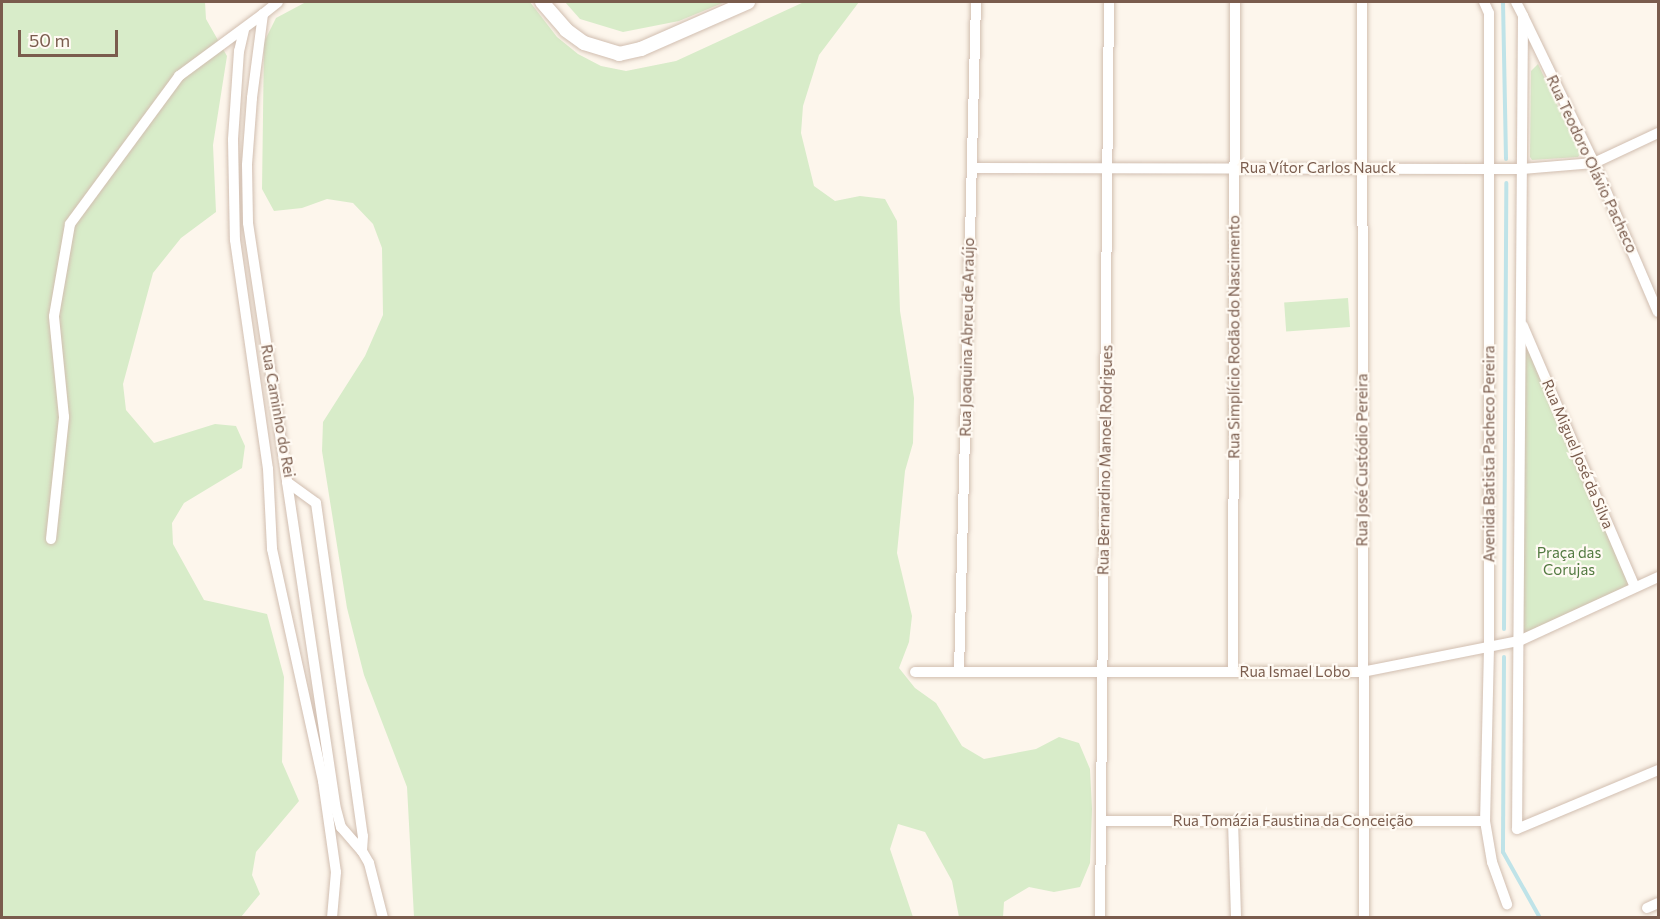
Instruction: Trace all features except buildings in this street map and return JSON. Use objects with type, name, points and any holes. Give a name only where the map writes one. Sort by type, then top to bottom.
[{"type":"street","points":[[51,539],[64,417],[54,316],[70,224],[179,76],[209,51],[244,30],[278,2]]},
{"type":"street","points":[[542,2],[566,30],[584,43],[619,54],[641,49],[748,2]]},
{"type":"street","name":"Rua Joaquina Abreu de Araújo","points":[[958,672],[976,2]]},
{"type":"street","name":"Rua Bernardino Manoel Rodrigues","points":[[1100,918],[1109,2]]},
{"type":"street","name":"Rua Simplício Rodão do Nascimento","points":[[1233,672],[1235,2]]},
{"type":"street","name":"Rua José Custódio Pereira","points":[[1362,2],[1364,918]]},
{"type":"street","name":"Avenida Batista Pacheco Pereira","points":[[1484,2],[1489,13],[1489,648],[1485,821],[1492,862],[1507,904]]},
{"type":"street","name":"Avenida Batista Pacheco Pereira","points":[[1516,2],[1523,16],[1517,829],[1659,770]]},
{"type":"street","name":"Rua Caminho do Rei","points":[[264,14],[247,165],[248,223],[287,483],[316,503],[363,836],[362,850],[369,863],[383,918]]},
{"type":"street","name":"Rua Teodoro Olávio Pacheco","points":[[1523,16],[1593,163],[1659,312]]},
{"type":"street","points":[[244,30],[239,51],[234,129],[235,240],[268,469],[272,549],[323,781],[336,872],[332,918]]},
{"type":"street","name":"Rua Vítor Carlos Nauck","points":[[972,168],[1522,169],[1593,163],[1659,133]]},
{"type":"street","name":"Rua Miguel José da Silva","points":[[1521,320],[1635,587]]},
{"type":"street","points":[[287,483],[335,805],[340,827],[362,850]]},
{"type":"street","name":"Rua Ismael Lobo","points":[[915,672],[1362,672],[1519,641],[1659,577]]},
{"type":"street","name":"Rua Tomázia Faustina da Conceição","points":[[1101,821],[1485,821]]},
{"type":"street","points":[[1233,821],[1236,918]]},
{"type":"street","points":[[1647,908],[1659,903]]},
{"type":"green space","points":[[2,2],[205,2],[206,19],[227,56],[213,145],[216,212],[181,238],[153,273],[123,384],[126,410],[154,443],[215,424],[236,426],[245,446],[242,468],[184,503],[172,523],[173,544],[204,600],[267,614],[284,677],[282,762],[299,801],[256,852],[252,875],[260,894],[241,917],[2,918]]},
{"type":"green space","points":[[306,2],[530,2],[557,37],[578,54],[601,66],[626,71],[676,61],[804,2],[859,2],[819,55],[803,106],[801,133],[814,186],[835,201],[860,196],[885,199],[897,221],[900,311],[914,398],[913,443],[905,471],[897,553],[912,616],[909,642],[899,668],[915,688],[936,703],[962,746],[984,759],[1036,749],[1059,737],[1079,743],[1090,769],[1092,809],[1090,863],[1080,887],[1054,892],[1029,887],[1004,902],[1003,917],[959,917],[952,881],[925,832],[898,824],[890,849],[913,917],[414,917],[407,787],[364,675],[347,608],[322,451],[323,422],[365,356],[383,315],[382,248],[373,224],[353,203],[327,199],[302,208],[274,211],[262,189],[264,42],[276,18]]},
{"type":"green space","points":[[565,2],[725,2],[679,21],[623,32],[580,19]]},
{"type":"green space","points":[[1538,64],[1580,154],[1578,157],[1532,160],[1530,157],[1531,71]]},
{"type":"green space","points":[[1348,298],[1350,327],[1286,331],[1284,302]]},
{"type":"green space","name":"Praça das Corujas","points":[[1521,322],[1632,584],[1521,637]]},
{"type":"waterway","points":[[1503,2],[1506,159]]},
{"type":"waterway","points":[[1504,629],[1506,183]]},
{"type":"waterway","points":[[1504,657],[1503,852],[1540,918]]}]
